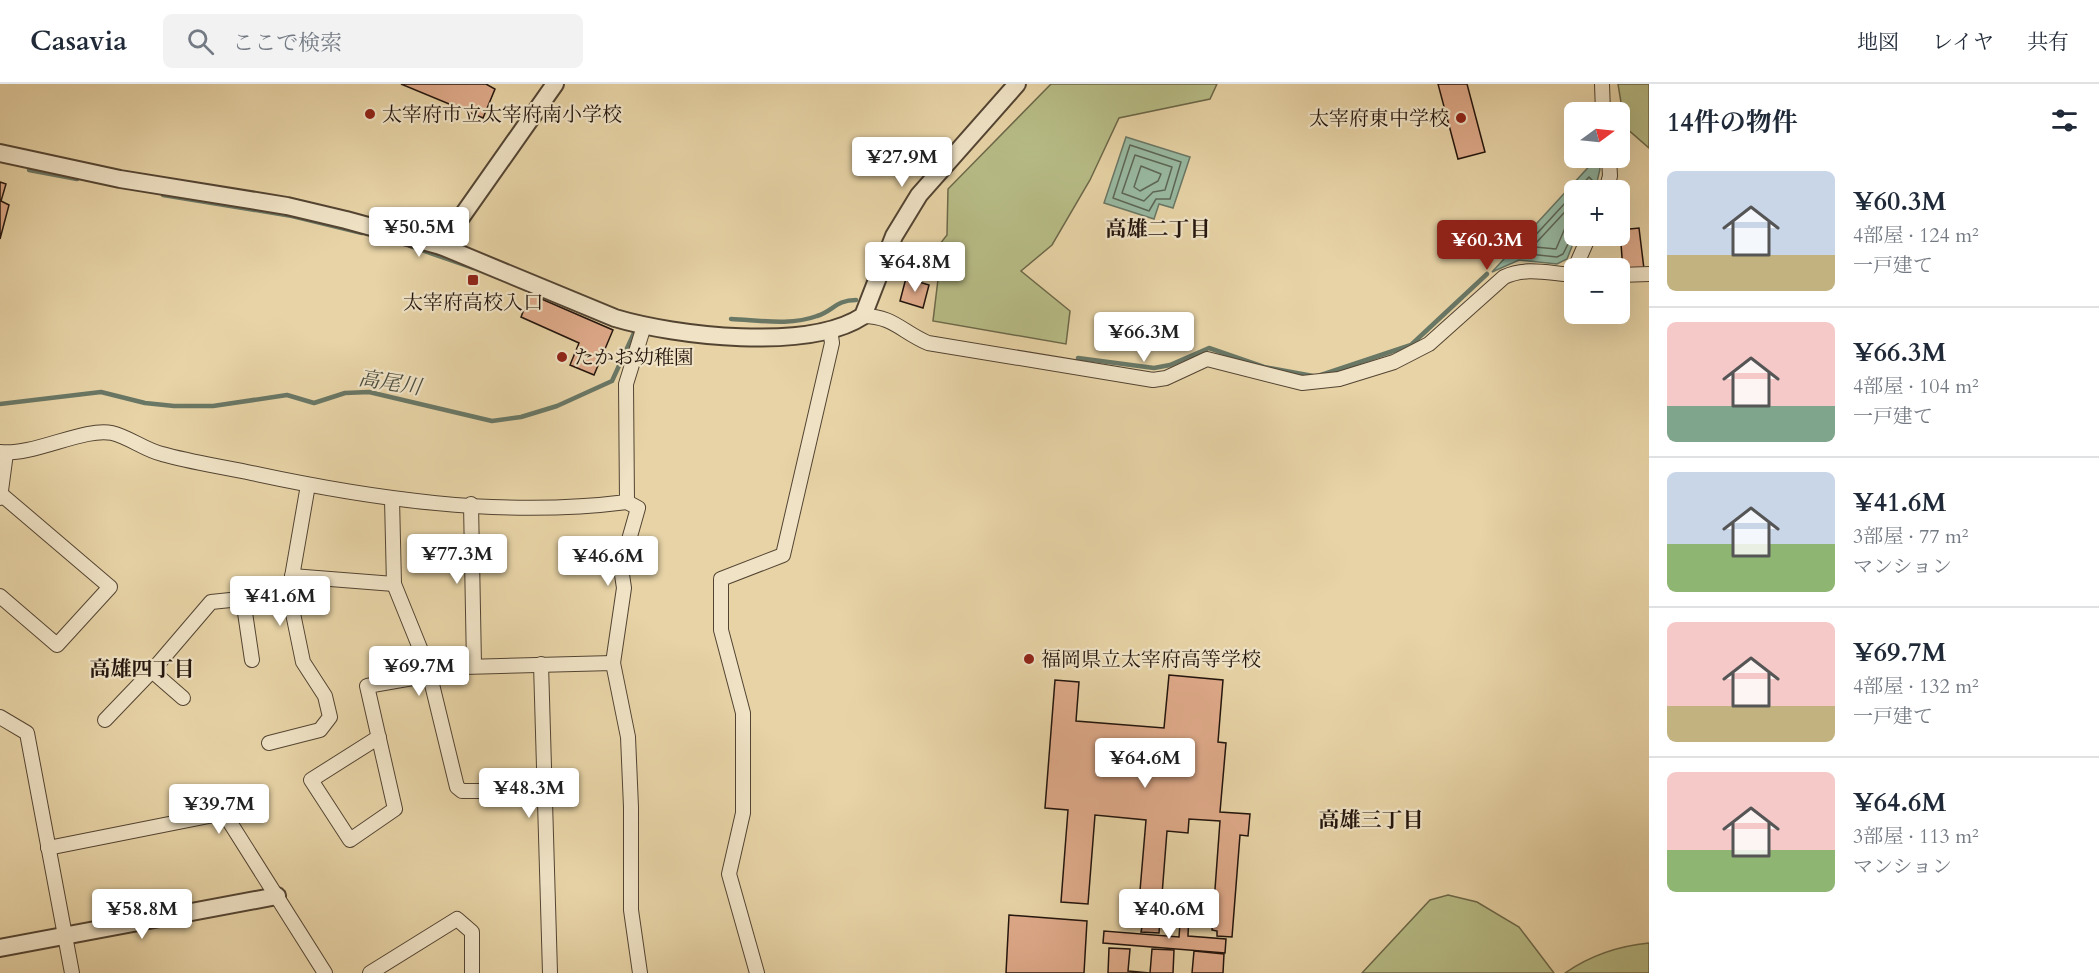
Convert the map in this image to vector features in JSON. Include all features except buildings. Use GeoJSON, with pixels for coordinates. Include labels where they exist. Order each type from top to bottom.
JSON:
{"type":"FeatureCollection","features":[{"type":"Feature","properties":{"kind":"street"},"geometry":{"type":"LineString","coordinates":[[441,246],[555,84]]}},
{"type":"Feature","properties":{"kind":"street"},"geometry":{"type":"LineString","coordinates":[[863,316],[894,236],[919,195],[1017,84]]}},
{"type":"Feature","properties":{"kind":"street"},"geometry":{"type":"LineString","coordinates":[[1602,84],[1603,102]]}},
{"type":"Feature","properties":{"kind":"street"},"geometry":{"type":"LineString","coordinates":[[0,153],[120,179],[287,206],[441,246],[615,318],[644,326],[724,337],[776,338],[830,329],[863,316],[888,319],[914,338],[928,344],[1153,380],[1166,378],[1207,359],[1302,383],[1339,379],[1394,362],[1429,344],[1504,277],[1514,272],[1525,270],[1564,272]]}},
{"type":"Feature","properties":{"kind":"street"},"geometry":{"type":"LineString","coordinates":[[1630,275],[1649,274]]}},
{"type":"Feature","properties":{"kind":"street"},"geometry":{"type":"LineString","coordinates":[[627,502],[626,384],[644,326]]}},
{"type":"Feature","properties":{"kind":"street"},"geometry":{"type":"LineString","coordinates":[[757,973],[729,874],[743,813],[742,713],[721,630],[721,579],[783,555],[832,343],[830,329]]}},
{"type":"Feature","properties":{"kind":"street"},"geometry":{"type":"LineString","coordinates":[[0,596],[57,645],[110,586],[1,496],[3,452],[111,433],[160,454],[308,485],[392,499],[581,508],[627,502],[638,508],[621,568],[624,588],[613,663],[627,737],[632,807],[631,910],[640,973]]}},
{"type":"Feature","properties":{"kind":"street"},"geometry":{"type":"LineString","coordinates":[[269,743],[320,730],[330,717],[325,696],[303,662],[289,594],[308,485]]}},
{"type":"Feature","properties":{"kind":"street"},"geometry":{"type":"LineString","coordinates":[[392,499],[394,584],[429,671],[457,787],[462,791],[544,791]]}},
{"type":"Feature","properties":{"kind":"street"},"geometry":{"type":"LineString","coordinates":[[471,504],[474,665]]}},
{"type":"Feature","properties":{"kind":"street"},"geometry":{"type":"LineString","coordinates":[[292,576],[394,584]]}},
{"type":"Feature","properties":{"kind":"street"},"geometry":{"type":"LineString","coordinates":[[105,720],[152,671],[212,602],[289,594]]}},
{"type":"Feature","properties":{"kind":"street"},"geometry":{"type":"LineString","coordinates":[[243,599],[252,660]]}},
{"type":"Feature","properties":{"kind":"street"},"geometry":{"type":"LineString","coordinates":[[379,737],[311,780],[350,840],[394,809],[379,737],[367,686],[429,671],[474,665],[613,663]]}},
{"type":"Feature","properties":{"kind":"street"},"geometry":{"type":"LineString","coordinates":[[541,664],[550,973]]}},
{"type":"Feature","properties":{"kind":"street"},"geometry":{"type":"LineString","coordinates":[[152,671],[183,698]]}},
{"type":"Feature","properties":{"kind":"street"},"geometry":{"type":"LineString","coordinates":[[0,717],[27,734],[72,973]]}},
{"type":"Feature","properties":{"kind":"street"},"geometry":{"type":"LineString","coordinates":[[48,848],[224,813],[325,973]]}},
{"type":"Feature","properties":{"kind":"street"},"geometry":{"type":"LineString","coordinates":[[0,948],[277,896]]}},
{"type":"Feature","properties":{"kind":"street"},"geometry":{"type":"LineString","coordinates":[[370,973],[457,919],[472,932],[472,973]]}},
{"type":"Feature","properties":{"kind":"shaded area"},"geometry":{"type":"Polygon","coordinates":[[[1051,84],[1217,84],[1210,99],[1119,118],[1090,180],[1052,245],[1021,271],[1070,311],[1066,344],[933,321],[939,271],[932,254],[947,235],[948,189],[1051,84]]]}},
{"type":"Feature","properties":{"kind":"shaded area"},"geometry":{"type":"Polygon","coordinates":[[[1618,84],[1649,84],[1649,148],[1630,131],[1630,102],[1621,102],[1618,84]]]}},
{"type":"Feature","properties":{"kind":"shaded area"},"geometry":{"type":"Polygon","coordinates":[[[1448,895],[1477,902],[1519,927],[1554,973],[1362,973],[1430,900],[1448,895]]]}},
{"type":"Feature","properties":{"kind":"shaded area"},"geometry":{"type":"Polygon","coordinates":[[[1649,943],[1649,973],[1565,973],[1605,952],[1649,943]]]}},
{"type":"Feature","properties":{"kind":"water"},"geometry":{"type":"Polygon","coordinates":[[[1126,137],[1190,157],[1173,208],[1159,204],[1154,219],[1104,203],[1126,137]]]}},
{"type":"Feature","properties":{"kind":"water"},"geometry":{"type":"Polygon","coordinates":[[[1588,168],[1600,168],[1597,180],[1577,180],[1588,168]]]}},
{"type":"Feature","properties":{"kind":"water"},"geometry":{"type":"Polygon","coordinates":[[[1564,194],[1564,246],[1572,246],[1567,258],[1557,264],[1519,260],[1492,272],[1564,194]]]}},
{"type":"Feature","properties":{"kind":"waterway"},"geometry":{"type":"LineString","coordinates":[[29,170],[77,179]]}},
{"type":"Feature","properties":{"kind":"waterway"},"geometry":{"type":"LineString","coordinates":[[163,195],[292,216],[362,233]]}},
{"type":"Feature","properties":{"kind":"waterway"},"geometry":{"type":"LineString","coordinates":[[410,246],[473,268]]}},
{"type":"Feature","properties":{"kind":"waterway"},"geometry":{"type":"LineString","coordinates":[[1321,375],[1411,345],[1487,274]]}},
{"type":"Feature","properties":{"kind":"waterway"},"geometry":{"type":"LineString","coordinates":[[731,319],[796,321],[817,316],[849,300],[856,300]]}},
{"type":"Feature","properties":{"kind":"waterway","name":"高尾川"},"geometry":{"type":"LineString","coordinates":[[0,404],[101,392],[145,403],[174,406],[213,406],[287,395],[314,403],[345,393],[369,392],[492,421],[521,417],[557,406],[612,381],[634,333]]}},
{"type":"Feature","properties":{"kind":"waterway"},"geometry":{"type":"LineString","coordinates":[[1078,358],[1154,368],[1170,365],[1209,348],[1264,367],[1313,376]]}},
{"type":"Feature","properties":{"kind":"place","name":"太宰府市立太宰府南小学校"},"geometry":{"type":"Point","coordinates":[370,114]}},
{"type":"Feature","properties":{"kind":"place","name":"太宰府東中学校"},"geometry":{"type":"Point","coordinates":[1461,118]}},
{"type":"Feature","properties":{"kind":"place","name":"太宰府高校入口"},"geometry":{"type":"Point","coordinates":[473,280]}},
{"type":"Feature","properties":{"kind":"place","name":"たかお幼稚園"},"geometry":{"type":"Point","coordinates":[562,357]}},
{"type":"Feature","properties":{"kind":"place","name":"福岡県立太宰府高等学校"},"geometry":{"type":"Point","coordinates":[1029,659]}},
{"type":"Feature","properties":{"kind":"district","name":"高雄二丁目"},"geometry":{"type":"Point","coordinates":[1158,229]}},
{"type":"Feature","properties":{"kind":"district","name":"高雄四丁目"},"geometry":{"type":"Point","coordinates":[142,669]}},
{"type":"Feature","properties":{"kind":"district","name":"高雄三丁目"},"geometry":{"type":"Point","coordinates":[1371,820]}}]}
